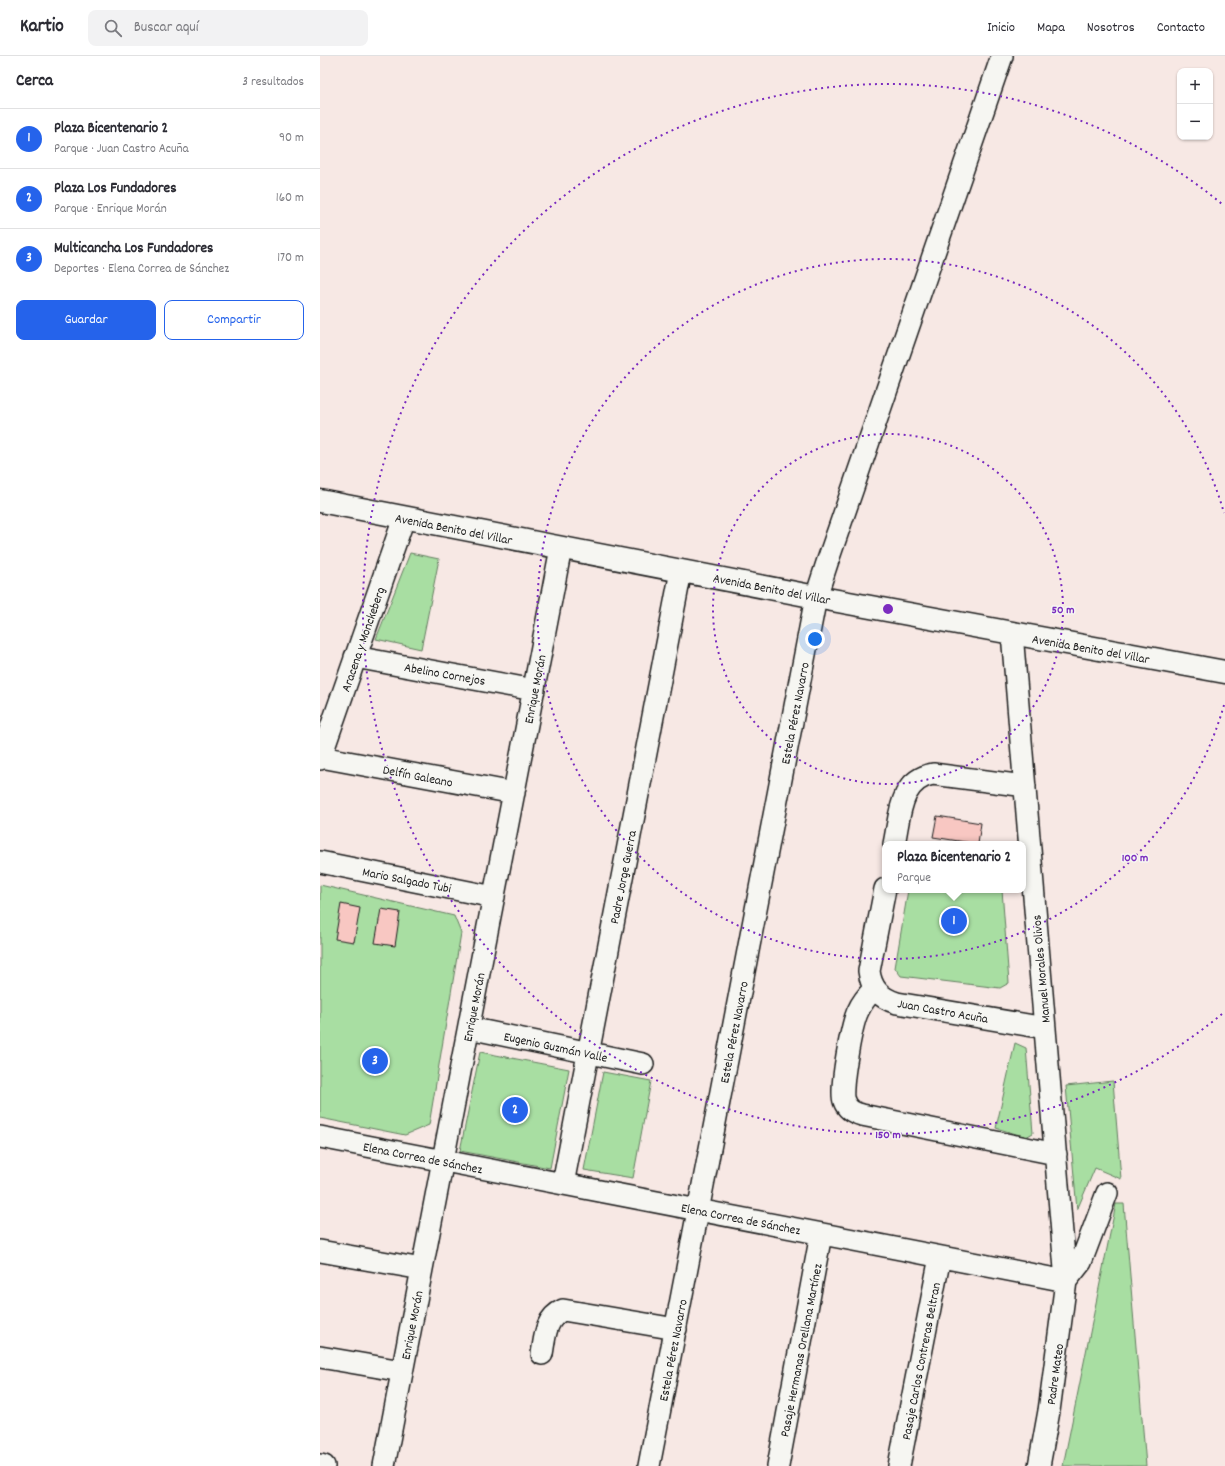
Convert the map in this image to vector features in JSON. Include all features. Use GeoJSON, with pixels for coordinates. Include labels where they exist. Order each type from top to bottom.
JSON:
{"type":"FeatureCollection","features":[{"type":"Feature","properties":{"kind":"street","name":"Estela Pérez Navarro"},"geometry":{"type":"LineString","coordinates":[[649,1466],[816,597],[829,555],[1002,56]]}},
{"type":"Feature","properties":{"kind":"street","name":"Avenida Benito del Villar"},"geometry":{"type":"LineString","coordinates":[[320,501],[816,597],[1225,672]]}},
{"type":"Feature","properties":{"kind":"street","name":"Aracena y Monckeberg"},"geometry":{"type":"LineString","coordinates":[[320,758],[404,518]]}},
{"type":"Feature","properties":{"kind":"street","name":"Enrique Morán"},"geometry":{"type":"LineString","coordinates":[[384,1466],[561,548]]}},
{"type":"Feature","properties":{"kind":"street","name":"Padre Jorge Guerra"},"geometry":{"type":"LineString","coordinates":[[563,1184],[681,571]]}},
{"type":"Feature","properties":{"kind":"street","name":"Manuel Morales Olivos"},"geometry":{"type":"LineString","coordinates":[[1012,633],[1066,1281]]}},
{"type":"Feature","properties":{"kind":"street","name":"Abelino Cornejos"},"geometry":{"type":"LineString","coordinates":[[355,657],[534,690]]}},
{"type":"Feature","properties":{"kind":"street","name":"Delfín Galeano"},"geometry":{"type":"LineString","coordinates":[[320,758],[514,793]]}},
{"type":"Feature","properties":{"kind":"street"},"geometry":{"type":"LineString","coordinates":[[895,841],[903,798],[907,790],[920,778],[933,774],[1025,786]]}},
{"type":"Feature","properties":{"kind":"street","name":"Mario Salgado Tubi"},"geometry":{"type":"LineString","coordinates":[[320,862],[494,897]]}},
{"type":"Feature","properties":{"kind":"street"},"geometry":{"type":"LineString","coordinates":[[884,893],[869,971],[870,980],[874,988],[862,1003],[854,1021],[843,1086],[843,1100],[850,1110],[862,1116],[1056,1154]]}},
{"type":"Feature","properties":{"kind":"street","name":"Juan Castro Acuña"},"geometry":{"type":"LineString","coordinates":[[874,988],[888,1001],[1045,1028]]}},
{"type":"Feature","properties":{"kind":"street","name":"Eugenio Guzmán Valle"},"geometry":{"type":"LineString","coordinates":[[469,1028],[643,1064]]}},
{"type":"Feature","properties":{"kind":"street","name":"Elena Correa de Sánchez"},"geometry":{"type":"LineString","coordinates":[[320,1137],[1066,1281]]}},
{"type":"Feature","properties":{"kind":"street"},"geometry":{"type":"LineString","coordinates":[[1066,1281],[1081,1262],[1107,1193]]}},
{"type":"Feature","properties":{"kind":"street","name":"Pasaje Hermanas Orellana Martínez"},"geometry":{"type":"LineString","coordinates":[[778,1466],[821,1234]]}},
{"type":"Feature","properties":{"kind":"street"},"geometry":{"type":"LineString","coordinates":[[320,1251],[422,1269]]}},
{"type":"Feature","properties":{"kind":"street","name":"Pasaje Carlos Contreras Beltran"},"geometry":{"type":"LineString","coordinates":[[899,1466],[940,1257]]}},
{"type":"Feature","properties":{"kind":"street","name":"Padre Mateo"},"geometry":{"type":"LineString","coordinates":[[1039,1466],[1049,1411],[1066,1281]]}},
{"type":"Feature","properties":{"kind":"street"},"geometry":{"type":"LineString","coordinates":[[542,1354],[550,1318],[555,1313],[563,1310],[676,1329]]}},
{"type":"Feature","properties":{"kind":"street"},"geometry":{"type":"LineString","coordinates":[[320,1357],[402,1371]]}},
{"type":"Feature","properties":{"kind":"street"},"geometry":{"type":"LineString","coordinates":[[320,1465],[324,1466]]}},
{"type":"Feature","properties":{"kind":"green space"},"geometry":{"type":"Polygon","coordinates":[[[410,553],[439,559],[421,649],[376,639],[410,553]]]}},
{"type":"Feature","properties":{"kind":"green space"},"geometry":{"type":"Polygon","coordinates":[[[320,885],[454,916],[461,933],[429,1125],[405,1135],[320,1118],[320,885]]]}},
{"type":"Feature","properties":{"kind":"green space"},"geometry":{"type":"Polygon","coordinates":[[[908,893],[1002,893],[1009,983],[1000,988],[901,976],[895,968],[908,893]]]}},
{"type":"Feature","properties":{"kind":"green space"},"geometry":{"type":"Polygon","coordinates":[[[1015,1043],[1026,1048],[1033,1133],[1026,1137],[996,1128],[1015,1043]]]}},
{"type":"Feature","properties":{"kind":"green space"},"geometry":{"type":"Polygon","coordinates":[[[480,1052],[569,1069],[550,1168],[460,1151],[480,1052]]]}},
{"type":"Feature","properties":{"kind":"green space"},"geometry":{"type":"Polygon","coordinates":[[[603,1072],[651,1081],[633,1178],[584,1170],[603,1072]]]}},
{"type":"Feature","properties":{"kind":"green space"},"geometry":{"type":"Polygon","coordinates":[[[1113,1081],[1121,1179],[1095,1168],[1077,1210],[1066,1086],[1113,1081]]]}},
{"type":"Feature","properties":{"kind":"green space"},"geometry":{"type":"Polygon","coordinates":[[[1116,1204],[1124,1204],[1146,1466],[1063,1466],[1116,1204]]]}},
{"type":"Feature","properties":{"kind":"building"},"geometry":{"type":"Polygon","coordinates":[[[937,816],[981,823],[978,841],[959,841],[933,837],[937,816]]]}},
{"type":"Feature","properties":{"kind":"building"},"geometry":{"type":"Polygon","coordinates":[[[341,904],[360,908],[354,942],[335,939],[341,904]]]}},
{"type":"Feature","properties":{"kind":"building"},"geometry":{"type":"Polygon","coordinates":[[[381,909],[400,912],[395,946],[375,943],[381,909]]]}},
{"type":"Feature","properties":{"kind":"place","name":"Plaza Bicentenario 2"},"geometry":{"type":"Point","coordinates":[954,921]}},
{"type":"Feature","properties":{"kind":"place","name":"Multicancha Los Fundadores"},"geometry":{"type":"Point","coordinates":[375,1061]}},
{"type":"Feature","properties":{"kind":"place","name":"Plaza Los Fundadores"},"geometry":{"type":"Point","coordinates":[515,1110]}}]}
